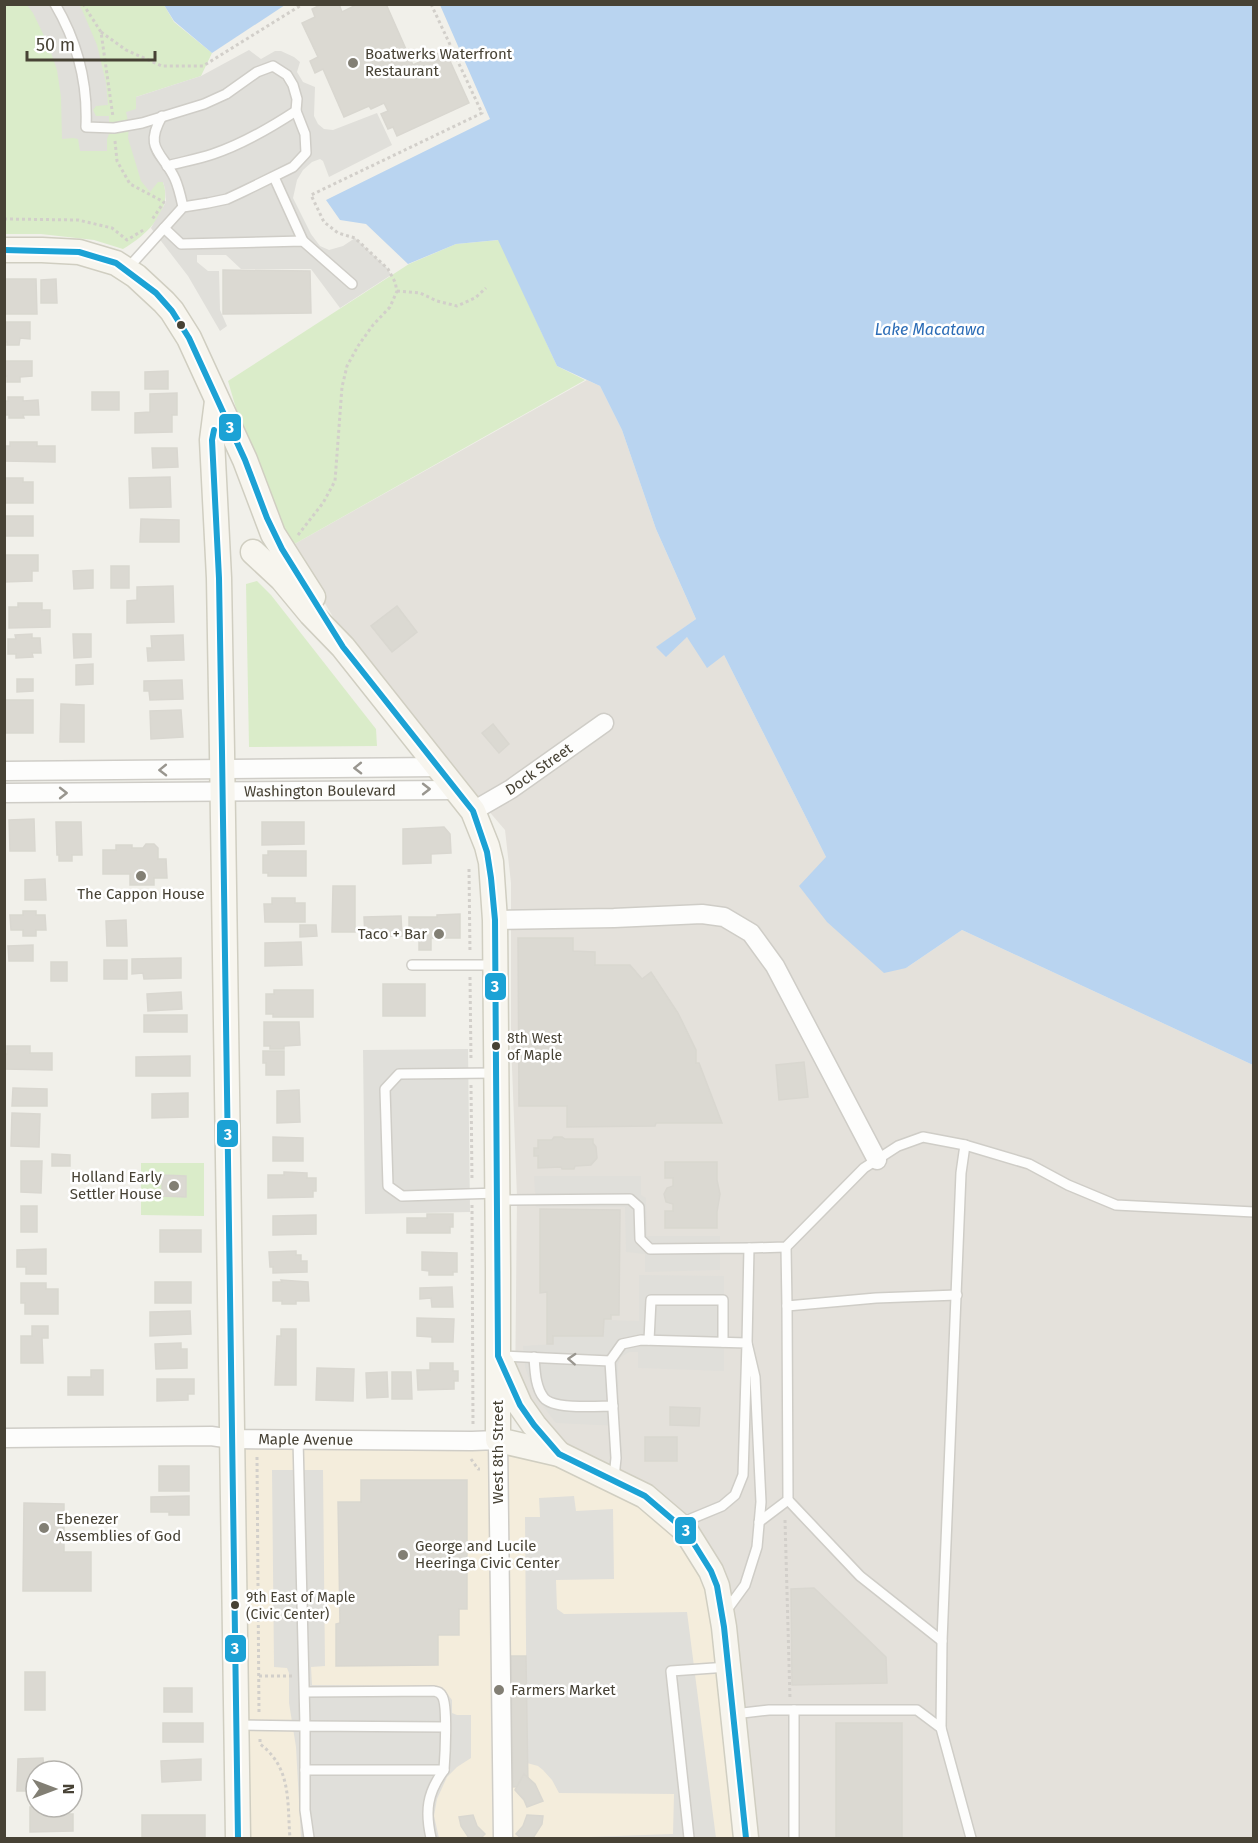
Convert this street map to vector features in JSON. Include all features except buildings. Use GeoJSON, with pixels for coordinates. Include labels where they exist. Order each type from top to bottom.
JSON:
{"type":"FeatureCollection","features":[{"type":"Feature","properties":{"kind":"street","name":"West 8th Street"},"geometry":{"type":"LineString","coordinates":[[4,250],[79,252],[116,263],[156,293],[172,311],[189,338],[245,460],[273,534],[343,647]]}},
{"type":"Feature","properties":{"kind":"street"},"geometry":{"type":"LineString","coordinates":[[217,400],[212,440],[219,578],[238,1839]]}},
{"type":"Feature","properties":{"kind":"street"},"geometry":{"type":"LineString","coordinates":[[219,578],[234,561],[253,552],[273,534]]}},
{"type":"Feature","properties":{"kind":"street","name":"West 8th Street"},"geometry":{"type":"LineString","coordinates":[[253,552],[282,579],[343,647],[473,811],[487,846],[495,920],[503,1839]]}},
{"type":"Feature","properties":{"kind":"street","name":"Dock Street"},"geometry":{"type":"LineString","coordinates":[[473,811],[511,789],[604,723]]}},
{"type":"Feature","properties":{"kind":"street","name":"Washington Boulevard"},"geometry":{"type":"LineString","coordinates":[[4,793],[438,767]]}},
{"type":"Feature","properties":{"kind":"street","name":"Washington Boulevard"},"geometry":{"type":"LineString","coordinates":[[4,771],[456,790]]}},
{"type":"Feature","properties":{"kind":"street"},"geometry":{"type":"LineString","coordinates":[[495,920],[702,914],[724,917],[751,933],[775,966],[877,1160]]}},
{"type":"Feature","properties":{"kind":"street"},"geometry":{"type":"LineString","coordinates":[[498,1356],[520,1405],[559,1454]]}},
{"type":"Feature","properties":{"kind":"street","name":"Maple Avenue"},"geometry":{"type":"LineString","coordinates":[[4,1438],[211,1436],[232,1439],[298,1439],[472,1450],[498,1440]]}},
{"type":"Feature","properties":{"kind":"street"},"geometry":{"type":"LineString","coordinates":[[498,1440],[559,1454],[645,1496],[686,1531],[711,1571],[717,1586],[722,1616],[746,1839]]}},
{"type":"Feature","properties":{"kind":"lane"},"geometry":{"type":"LineString","coordinates":[[55,4],[65,21],[79,57],[87,101],[86,127],[114,128],[142,123],[204,104],[226,94],[257,72],[273,66],[287,75],[297,99],[296,111],[305,134],[306,153],[293,167],[227,199],[183,207],[126,270]]}},
{"type":"Feature","properties":{"kind":"lane"},"geometry":{"type":"LineString","coordinates":[[167,166],[212,154],[242,142],[296,111]]}},
{"type":"Feature","properties":{"kind":"lane"},"geometry":{"type":"LineString","coordinates":[[162,116],[154,129],[154,147],[176,180],[183,207]]}},
{"type":"Feature","properties":{"kind":"lane"},"geometry":{"type":"LineString","coordinates":[[274,177],[303,241],[352,284]]}},
{"type":"Feature","properties":{"kind":"lane"},"geometry":{"type":"LineString","coordinates":[[164,228],[181,244],[303,241]]}},
{"type":"Feature","properties":{"kind":"lane"},"geometry":{"type":"LineString","coordinates":[[412,965],[495,965]]}},
{"type":"Feature","properties":{"kind":"lane"},"geometry":{"type":"LineString","coordinates":[[496,1072],[399,1074],[385,1089],[388,1186],[402,1196],[472,1194],[630,1199],[639,1207],[640,1239],[650,1249],[786,1247],[864,1168],[898,1146],[923,1137],[1029,1164],[1068,1185],[1116,1205],[1254,1212]]}},
{"type":"Feature","properties":{"kind":"lane"},"geometry":{"type":"LineString","coordinates":[[965,1146],[961,1173],[940,1728],[971,1839]]}},
{"type":"Feature","properties":{"kind":"lane"},"geometry":{"type":"LineString","coordinates":[[786,1247],[787,1501],[860,1576],[942,1641]]}},
{"type":"Feature","properties":{"kind":"lane"},"geometry":{"type":"LineString","coordinates":[[678,1524],[722,1506],[735,1495],[743,1475],[749,1248]]}},
{"type":"Feature","properties":{"kind":"lane"},"geometry":{"type":"LineString","coordinates":[[787,1306],[876,1298],[957,1295]]}},
{"type":"Feature","properties":{"kind":"lane"},"geometry":{"type":"LineString","coordinates":[[649,1340],[651,1300],[723,1300],[723,1342]]}},
{"type":"Feature","properties":{"kind":"lane"},"geometry":{"type":"LineString","coordinates":[[614,1479],[616,1458],[610,1361],[622,1344],[642,1340],[747,1343]]}},
{"type":"Feature","properties":{"kind":"lane"},"geometry":{"type":"LineString","coordinates":[[722,1616],[746,1585],[757,1547],[760,1502],[755,1377],[747,1343]]}},
{"type":"Feature","properties":{"kind":"lane"},"geometry":{"type":"LineString","coordinates":[[498,1356],[610,1361]]}},
{"type":"Feature","properties":{"kind":"lane"},"geometry":{"type":"LineString","coordinates":[[534,1356],[536,1379],[544,1398],[555,1405],[613,1406]]}},
{"type":"Feature","properties":{"kind":"lane"},"geometry":{"type":"LineString","coordinates":[[298,1439],[305,1810],[309,1839]]}},
{"type":"Feature","properties":{"kind":"lane"},"geometry":{"type":"LineString","coordinates":[[759,1522],[787,1501]]}},
{"type":"Feature","properties":{"kind":"lane"},"geometry":{"type":"LineString","coordinates":[[689,1839],[671,1671],[728,1666]]}},
{"type":"Feature","properties":{"kind":"lane"},"geometry":{"type":"LineString","coordinates":[[304,1692],[434,1691],[443,1696],[445,1702],[444,1770],[435,1782],[429,1801],[427,1814],[431,1839]]}},
{"type":"Feature","properties":{"kind":"lane"},"geometry":{"type":"LineString","coordinates":[[732,1714],[769,1710],[917,1710],[940,1728]]}},
{"type":"Feature","properties":{"kind":"lane"},"geometry":{"type":"LineString","coordinates":[[792,1710],[794,1839]]}},
{"type":"Feature","properties":{"kind":"lane"},"geometry":{"type":"LineString","coordinates":[[235,1725],[445,1726]]}},
{"type":"Feature","properties":{"kind":"lane"},"geometry":{"type":"LineString","coordinates":[[305,1770],[444,1770]]}},
{"type":"Feature","properties":{"kind":"path"},"geometry":{"type":"LineString","coordinates":[[83,4],[101,32],[126,50],[162,66],[203,66],[303,4]]}},
{"type":"Feature","properties":{"kind":"path"},"geometry":{"type":"LineString","coordinates":[[297,535],[323,503],[335,481],[342,387],[347,366],[358,346],[390,307],[397,291],[388,269],[355,238],[338,233],[324,222],[311,195],[482,113],[431,4]]}},
{"type":"Feature","properties":{"kind":"path"},"geometry":{"type":"LineString","coordinates":[[4,219],[78,220],[112,228],[127,240],[145,228],[164,202],[130,184],[117,161],[101,32]]}},
{"type":"Feature","properties":{"kind":"path"},"geometry":{"type":"LineString","coordinates":[[397,291],[420,293],[437,301],[457,306],[476,298],[486,288]]}},
{"type":"Feature","properties":{"kind":"path"},"geometry":{"type":"LineString","coordinates":[[469,869],[472,1450]]}},
{"type":"Feature","properties":{"kind":"path"},"geometry":{"type":"LineString","coordinates":[[257,1456],[260,1744],[270,1751],[283,1774],[287,1787],[291,1839]]}},
{"type":"Feature","properties":{"kind":"path"},"geometry":{"type":"LineString","coordinates":[[787,1501],[792,1710]]}},
{"type":"Feature","properties":{"kind":"path"},"geometry":{"type":"LineString","coordinates":[[259,1676],[304,1676]]}},
{"type":"Feature","properties":{"kind":"shaded area"},"geometry":{"type":"Polygon","coordinates":[[[27,5],[80,5],[97,45],[106,83],[108,105],[96,106],[93,110],[96,116],[109,116],[107,151],[80,151],[78,139],[62,139],[61,97],[57,70],[48,44],[27,5]]]}},
{"type":"Feature","properties":{"kind":"shaded area"},"geometry":{"type":"Polygon","coordinates":[[[249,50],[261,59],[275,51],[281,51],[300,62],[297,72],[303,82],[315,87],[314,116],[324,129],[333,130],[377,113],[392,145],[329,177],[323,161],[320,159],[312,162],[297,180],[293,198],[311,234],[320,246],[329,250],[343,246],[355,238],[388,269],[391,275],[340,308],[311,269],[241,269],[226,255],[197,255],[197,262],[208,271],[219,271],[220,310],[227,326],[220,331],[188,276],[151,228],[166,202],[165,189],[163,182],[158,182],[150,192],[141,181],[128,138],[129,126],[126,112],[136,109],[136,97],[201,76],[249,50]]]}},
{"type":"Feature","properties":{"kind":"shaded area"},"geometry":{"type":"Polygon","coordinates":[[[587,380],[600,386],[622,430],[656,529],[696,619],[657,647],[687,637],[724,655],[826,857],[906,968],[962,930],[1253,1065],[1253,1838],[745,1838],[735,1745],[698,1550],[591,1469],[515,1396],[517,1197],[511,1041],[511,883],[505,830],[453,772],[333,617],[291,546],[587,380]]]}},
{"type":"Feature","properties":{"kind":"shaded area"},"geometry":{"type":"Polygon","coordinates":[[[468,1049],[470,1212],[365,1214],[363,1050],[468,1049]]]}},
{"type":"Feature","properties":{"kind":"shaded area"},"geometry":{"type":"Polygon","coordinates":[[[534,1176],[641,1176],[641,1195],[646,1198],[647,1236],[720,1236],[720,1270],[645,1272],[645,1254],[626,1252],[625,1207],[536,1207],[534,1176]]]}},
{"type":"Feature","properties":{"kind":"shaded area"},"geometry":{"type":"Polygon","coordinates":[[[639,1275],[724,1276],[724,1371],[638,1368],[638,1352],[629,1352],[621,1357],[618,1364],[619,1426],[556,1423],[534,1394],[525,1367],[523,1346],[553,1344],[553,1336],[602,1336],[604,1320],[639,1321],[639,1275]]]}},
{"type":"Feature","properties":{"kind":"shaded area"},"geometry":{"type":"Polygon","coordinates":[[[232,1439],[472,1441],[623,1484],[711,1571],[746,1838],[237,1838],[232,1439]]]}},
{"type":"Feature","properties":{"kind":"shaded area"},"geometry":{"type":"Polygon","coordinates":[[[272,1470],[323,1470],[325,1666],[311,1667],[312,1685],[442,1687],[452,1700],[452,1713],[471,1715],[471,1758],[447,1777],[437,1799],[434,1816],[439,1838],[301,1838],[296,1747],[289,1703],[289,1673],[287,1668],[274,1667],[272,1470]]]}},
{"type":"Feature","properties":{"kind":"shaded area"},"geometry":{"type":"Polygon","coordinates":[[[574,1496],[576,1511],[613,1509],[614,1579],[556,1580],[557,1609],[564,1614],[687,1612],[716,1838],[560,1838],[673,1834],[674,1794],[559,1793],[543,1770],[527,1763],[525,1517],[540,1517],[539,1498],[574,1496]]]}},
{"type":"Feature","properties":{"kind":"green space"},"geometry":{"type":"Polygon","coordinates":[[[4,5],[164,5],[174,22],[212,53],[201,76],[136,97],[158,182],[163,182],[165,193],[161,213],[155,222],[123,249],[94,240],[41,234],[5,234],[4,5]]]}},
{"type":"Feature","properties":{"kind":"green space"},"geometry":{"type":"Polygon","coordinates":[[[499,240],[557,366],[585,380],[291,546],[247,446],[228,381],[409,264],[456,244],[499,240]]]}},
{"type":"Feature","properties":{"kind":"green space"},"geometry":{"type":"Polygon","coordinates":[[[257,581],[271,595],[376,729],[377,746],[249,747],[246,584],[257,581]]]}},
{"type":"Feature","properties":{"kind":"green space"},"geometry":{"type":"Polygon","coordinates":[[[141,1163],[204,1163],[204,1216],[141,1215],[141,1163]]]}},
{"type":"Feature","properties":{"kind":"water"},"geometry":{"type":"Polygon","coordinates":[[[164,5],[285,5],[212,53],[174,21],[164,5]]]}},
{"type":"Feature","properties":{"kind":"water","name":"Lake Macatawa"},"geometry":{"type":"Polygon","coordinates":[[[440,5],[1253,5],[1253,1065],[962,930],[906,968],[884,973],[827,922],[799,886],[826,857],[724,655],[707,668],[687,637],[666,657],[656,647],[696,619],[656,529],[622,430],[600,386],[557,366],[498,240],[456,244],[408,264],[366,224],[340,220],[326,200],[490,119],[440,5]]]}},
{"type":"Feature","properties":{"kind":"transit line","name":"3"},"geometry":{"type":"LineString","coordinates":[[4,250],[79,252],[116,263],[156,293],[172,311],[189,338],[245,460],[267,518],[282,549],[343,647],[473,811],[487,852],[495,920],[498,1356],[520,1405],[559,1454],[645,1496],[686,1531],[711,1571],[717,1586],[724,1627],[746,1838]]}},
{"type":"Feature","properties":{"kind":"transit line","name":"3"},"geometry":{"type":"LineString","coordinates":[[214,430],[212,440],[219,578],[222,752],[238,1838]]}},
{"type":"Feature","properties":{"kind":"place","name":"Boatwerks Waterfront Restaurant"},"geometry":{"type":"Point","coordinates":[353,63]}},
{"type":"Feature","properties":{"kind":"place","name":"The Cappon House"},"geometry":{"type":"Point","coordinates":[141,876]}},
{"type":"Feature","properties":{"kind":"place","name":"Taco + Bar"},"geometry":{"type":"Point","coordinates":[439,934]}},
{"type":"Feature","properties":{"kind":"place","name":"8th West of Maple"},"geometry":{"type":"Point","coordinates":[496,1046]}},
{"type":"Feature","properties":{"kind":"place","name":"Holland Early Settler House"},"geometry":{"type":"Point","coordinates":[174,1186]}},
{"type":"Feature","properties":{"kind":"place","name":"Ebenezer Assemblies of God"},"geometry":{"type":"Point","coordinates":[44,1528]}},
{"type":"Feature","properties":{"kind":"place","name":"George and Lucile Heeringa Civic Center"},"geometry":{"type":"Point","coordinates":[403,1555]}},
{"type":"Feature","properties":{"kind":"place","name":"9th East of Maple (Civic Center)"},"geometry":{"type":"Point","coordinates":[235,1605]}},
{"type":"Feature","properties":{"kind":"place","name":"Farmers Market"},"geometry":{"type":"Point","coordinates":[499,1690]}}]}
